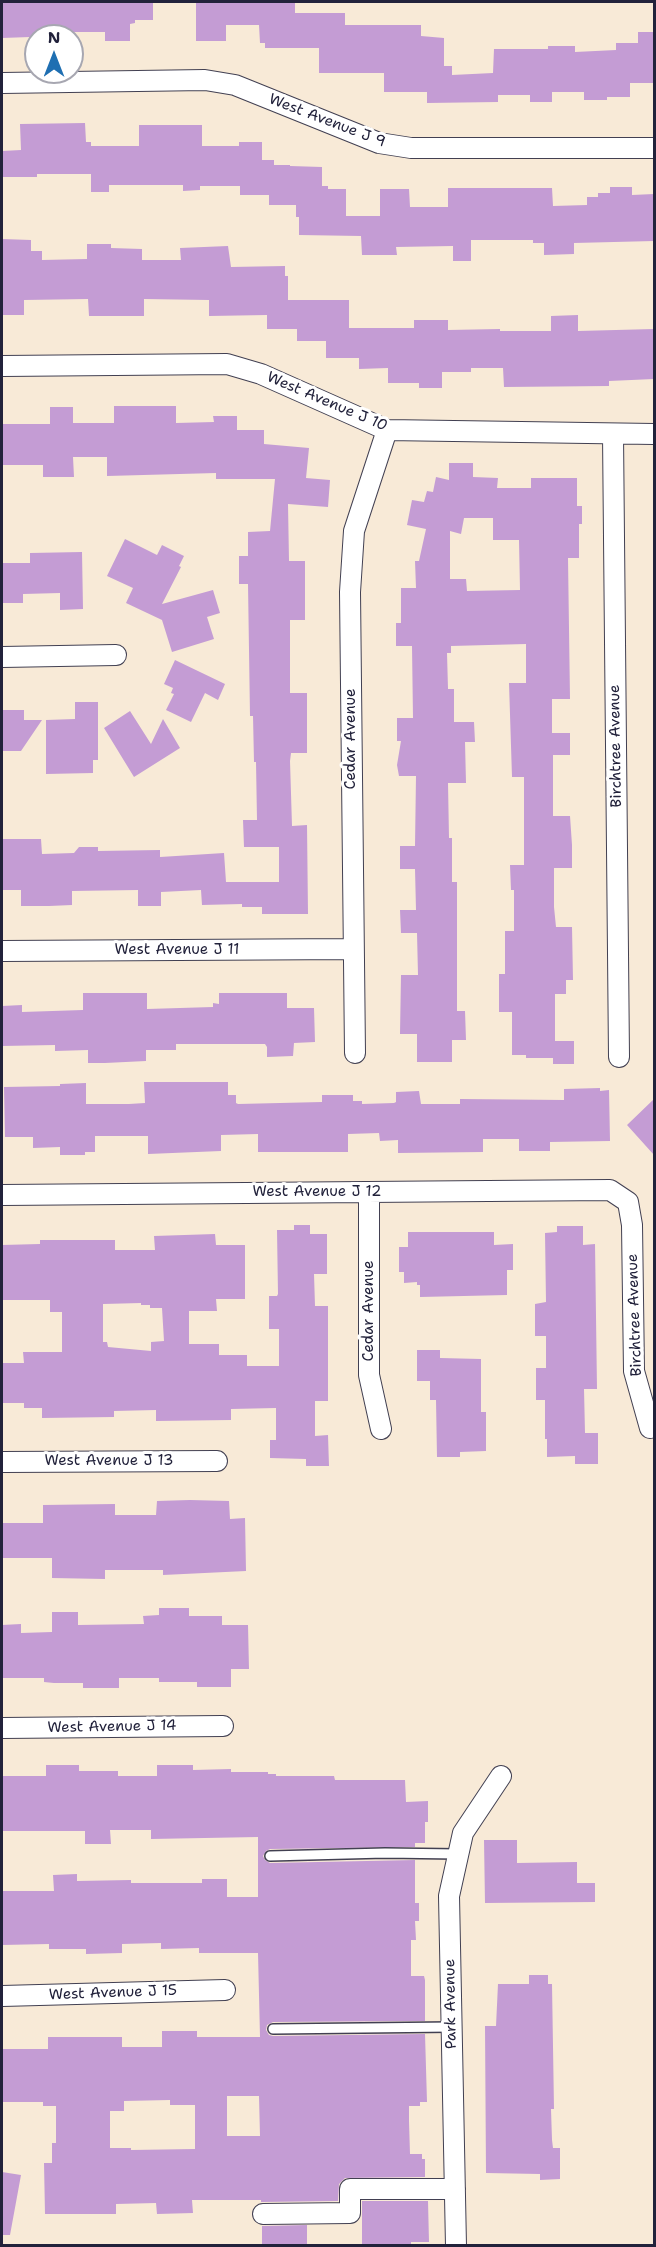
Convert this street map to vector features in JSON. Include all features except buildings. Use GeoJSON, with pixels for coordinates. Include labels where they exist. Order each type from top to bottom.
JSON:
{"type":"FeatureCollection","features":[{"type":"Feature","properties":{"kind":"street","name":"West Avenue J 9"},"geometry":{"type":"LineString","coordinates":[[2,83],[205,80],[235,84],[379,144],[411,148],[654,148]]}},
{"type":"Feature","properties":{"kind":"street","name":"West Avenue J 10"},"geometry":{"type":"LineString","coordinates":[[2,366],[227,364],[261,375],[387,430],[654,434]]}},
{"type":"Feature","properties":{"kind":"street","name":"Cedar Avenue"},"geometry":{"type":"LineString","coordinates":[[355,1053],[350,592],[354,531],[387,430]]}},
{"type":"Feature","properties":{"kind":"street","name":"Birchtree Avenue"},"geometry":{"type":"LineString","coordinates":[[613,435],[619,1057]]}},
{"type":"Feature","properties":{"kind":"street"},"geometry":{"type":"LineString","coordinates":[[2,657],[116,655]]}},
{"type":"Feature","properties":{"kind":"street","name":"West Avenue J 11"},"geometry":{"type":"LineString","coordinates":[[2,951],[353,949]]}},
{"type":"Feature","properties":{"kind":"street","name":"West Avenue J 12"},"geometry":{"type":"LineString","coordinates":[[2,1195],[610,1190],[628,1202]]}},
{"type":"Feature","properties":{"kind":"street","name":"Cedar Avenue"},"geometry":{"type":"LineString","coordinates":[[369,1192],[369,1375],[381,1429]]}},
{"type":"Feature","properties":{"kind":"street","name":"Birchtree Avenue"},"geometry":{"type":"LineString","coordinates":[[628,1202],[632,1226],[634,1371],[650,1428]]}},
{"type":"Feature","properties":{"kind":"street","name":"West Avenue J 13"},"geometry":{"type":"LineString","coordinates":[[2,1462],[217,1461]]}},
{"type":"Feature","properties":{"kind":"street","name":"West Avenue J 14"},"geometry":{"type":"LineString","coordinates":[[2,1728],[223,1726]]}},
{"type":"Feature","properties":{"kind":"street","name":"Park Avenue"},"geometry":{"type":"LineString","coordinates":[[456,2246],[449,1896],[463,1833],[501,1776]]}},
{"type":"Feature","properties":{"kind":"street","name":"West Avenue J 15"},"geometry":{"type":"LineString","coordinates":[[2,1996],[225,1990]]}},
{"type":"Feature","properties":{"kind":"street"},"geometry":{"type":"LineString","coordinates":[[263,2214],[350,2213],[350,2189],[455,2189]]}},
{"type":"Feature","properties":{"kind":"lane"},"geometry":{"type":"LineString","coordinates":[[270,1856],[458,1854]]}},
{"type":"Feature","properties":{"kind":"lane"},"geometry":{"type":"LineString","coordinates":[[273,2029],[452,2027]]}}]}
